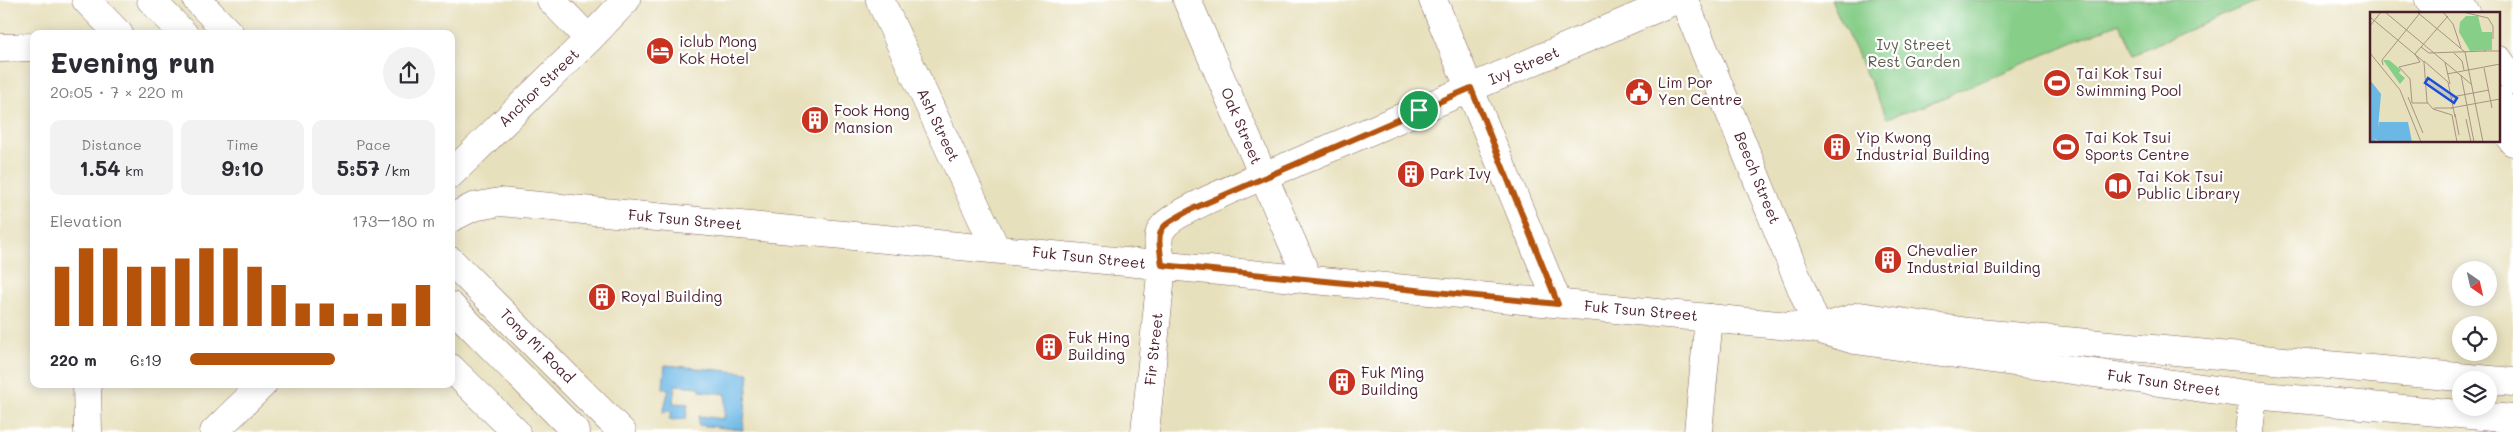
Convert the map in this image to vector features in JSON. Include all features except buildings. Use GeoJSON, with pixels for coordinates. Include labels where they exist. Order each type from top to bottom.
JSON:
{"type":"FeatureCollection","features":[{"type":"Feature","properties":{"kind":"main road"},"geometry":{"type":"LineString","coordinates":[[86,0],[115,30]]}},
{"type":"Feature","properties":{"kind":"main road"},"geometry":{"type":"LineString","coordinates":[[151,0],[180,30]]}},
{"type":"Feature","properties":{"kind":"main road"},"geometry":{"type":"LineString","coordinates":[[197,0],[226,30]]}},
{"type":"Feature","properties":{"kind":"main road"},"geometry":{"type":"LineString","coordinates":[[551,0],[590,40]]}},
{"type":"Feature","properties":{"kind":"main road","name":"Anchor Street"},"geometry":{"type":"LineString","coordinates":[[455,170],[590,40],[626,0]]}},
{"type":"Feature","properties":{"kind":"main road","name":"Ash Street"},"geometry":{"type":"LineString","coordinates":[[880,0],[996,249]]}},
{"type":"Feature","properties":{"kind":"main road","name":"Oak Street"},"geometry":{"type":"LineString","coordinates":[[1187,0],[1262,177],[1308,279]]}},
{"type":"Feature","properties":{"kind":"main road"},"geometry":{"type":"LineString","coordinates":[[1433,0],[1471,88],[1558,304]]}},
{"type":"Feature","properties":{"kind":"main road","name":"Ivy Street"},"geometry":{"type":"LineString","coordinates":[[1162,265],[1158,241],[1160,232],[1165,224],[1190,210],[1262,177],[1676,0]]}},
{"type":"Feature","properties":{"kind":"main road","name":"Beech Street"},"geometry":{"type":"LineString","coordinates":[[1684,0],[1818,328]]}},
{"type":"Feature","properties":{"kind":"main road"},"geometry":{"type":"LineString","coordinates":[[2414,0],[2423,12]]}},
{"type":"Feature","properties":{"kind":"main road"},"geometry":{"type":"LineString","coordinates":[[2429,0],[2437,12]]}},
{"type":"Feature","properties":{"kind":"main road"},"geometry":{"type":"LineString","coordinates":[[2457,0],[2466,12]]}},
{"type":"Feature","properties":{"kind":"main road"},"geometry":{"type":"LineString","coordinates":[[0,48],[30,47]]}},
{"type":"Feature","properties":{"kind":"main road"},"geometry":{"type":"LineString","coordinates":[[2500,61],[2513,80]]}},
{"type":"Feature","properties":{"kind":"main road"},"geometry":{"type":"LineString","coordinates":[[2500,102],[2513,120]]}},
{"type":"Feature","properties":{"kind":"main road"},"geometry":{"type":"LineString","coordinates":[[2500,123],[2513,142]]}},
{"type":"Feature","properties":{"kind":"main road","name":"Fuk Tsun Street"},"geometry":{"type":"LineString","coordinates":[[455,216],[473,208],[500,202],[1818,328],[1855,340],[2253,395],[2513,419]]}},
{"type":"Feature","properties":{"kind":"main road","name":"Tong Mi Road"},"geometry":{"type":"LineString","coordinates":[[455,265],[622,432]]}},
{"type":"Feature","properties":{"kind":"main road","name":"Fir Street"},"geometry":{"type":"LineString","coordinates":[[1145,432],[1162,265]]}},
{"type":"Feature","properties":{"kind":"main road"},"geometry":{"type":"LineString","coordinates":[[455,310],[576,432]]}},
{"type":"Feature","properties":{"kind":"main road","name":"Fuk Tsun Street"},"geometry":{"type":"LineString","coordinates":[[1818,328],[1860,316],[1968,332],[2513,382]]}},
{"type":"Feature","properties":{"kind":"main road"},"geometry":{"type":"LineString","coordinates":[[1698,432],[1709,318]]}},
{"type":"Feature","properties":{"kind":"main road"},"geometry":{"type":"LineString","coordinates":[[455,372],[516,432]]}},
{"type":"Feature","properties":{"kind":"main road"},"geometry":{"type":"LineString","coordinates":[[87,388],[88,432]]}},
{"type":"Feature","properties":{"kind":"main road"},"geometry":{"type":"LineString","coordinates":[[214,432],[258,388]]}},
{"type":"Feature","properties":{"kind":"main road"},"geometry":{"type":"LineString","coordinates":[[2249,432],[2253,395]]}},
{"type":"Feature","properties":{"kind":"green space","name":"Ivy Street Rest Garden"},"geometry":{"type":"Polygon","coordinates":[[[1831,0],[2259,0],[2133,54],[2119,23],[1924,106],[1887,118],[1831,0]]]}},
{"type":"Feature","properties":{"kind":"water"},"geometry":{"type":"Polygon","coordinates":[[[665,365],[749,373],[743,430],[698,425],[699,416],[724,419],[726,394],[700,391],[700,387],[675,385],[673,403],[688,404],[686,419],[669,420],[672,410],[663,413],[669,389],[663,388],[665,365]]]}},
{"type":"Feature","properties":{"kind":"place","name":"iclub Mong Kok Hotel"},"geometry":{"type":"Point","coordinates":[660,51]}},
{"type":"Feature","properties":{"kind":"place","name":"Tai Kok Tsui Swimming Pool"},"geometry":{"type":"Point","coordinates":[2057,83]}},
{"type":"Feature","properties":{"kind":"place","name":"Lim Por Yen Centre"},"geometry":{"type":"Point","coordinates":[1639,92]}},
{"type":"Feature","properties":{"kind":"place","name":"Fook Hong Mansion"},"geometry":{"type":"Point","coordinates":[815,120]}},
{"type":"Feature","properties":{"kind":"place","name":"Yip Kwong Industrial Building"},"geometry":{"type":"Point","coordinates":[1837,147]}},
{"type":"Feature","properties":{"kind":"place","name":"Tai Kok Tsui Sports Centre"},"geometry":{"type":"Point","coordinates":[2066,147]}},
{"type":"Feature","properties":{"kind":"place","name":"Park Ivy"},"geometry":{"type":"Point","coordinates":[1411,174]}},
{"type":"Feature","properties":{"kind":"place","name":"Tai Kok Tsui Public Library"},"geometry":{"type":"Point","coordinates":[2118,186]}},
{"type":"Feature","properties":{"kind":"place","name":"Chevalier Industrial Building"},"geometry":{"type":"Point","coordinates":[1888,260]}},
{"type":"Feature","properties":{"kind":"place","name":"Royal Building"},"geometry":{"type":"Point","coordinates":[602,297]}},
{"type":"Feature","properties":{"kind":"place","name":"Fuk Hing Building"},"geometry":{"type":"Point","coordinates":[1049,347]}},
{"type":"Feature","properties":{"kind":"place","name":"Fuk Ming Building"},"geometry":{"type":"Point","coordinates":[1342,382]}},
{"type":"Feature","properties":{"kind":"route"},"geometry":{"type":"LineString","coordinates":[[1471,88],[1558,304],[1162,265],[1158,241],[1160,232],[1165,224],[1190,210],[1262,177],[1419,110],[1471,88]]}}]}
